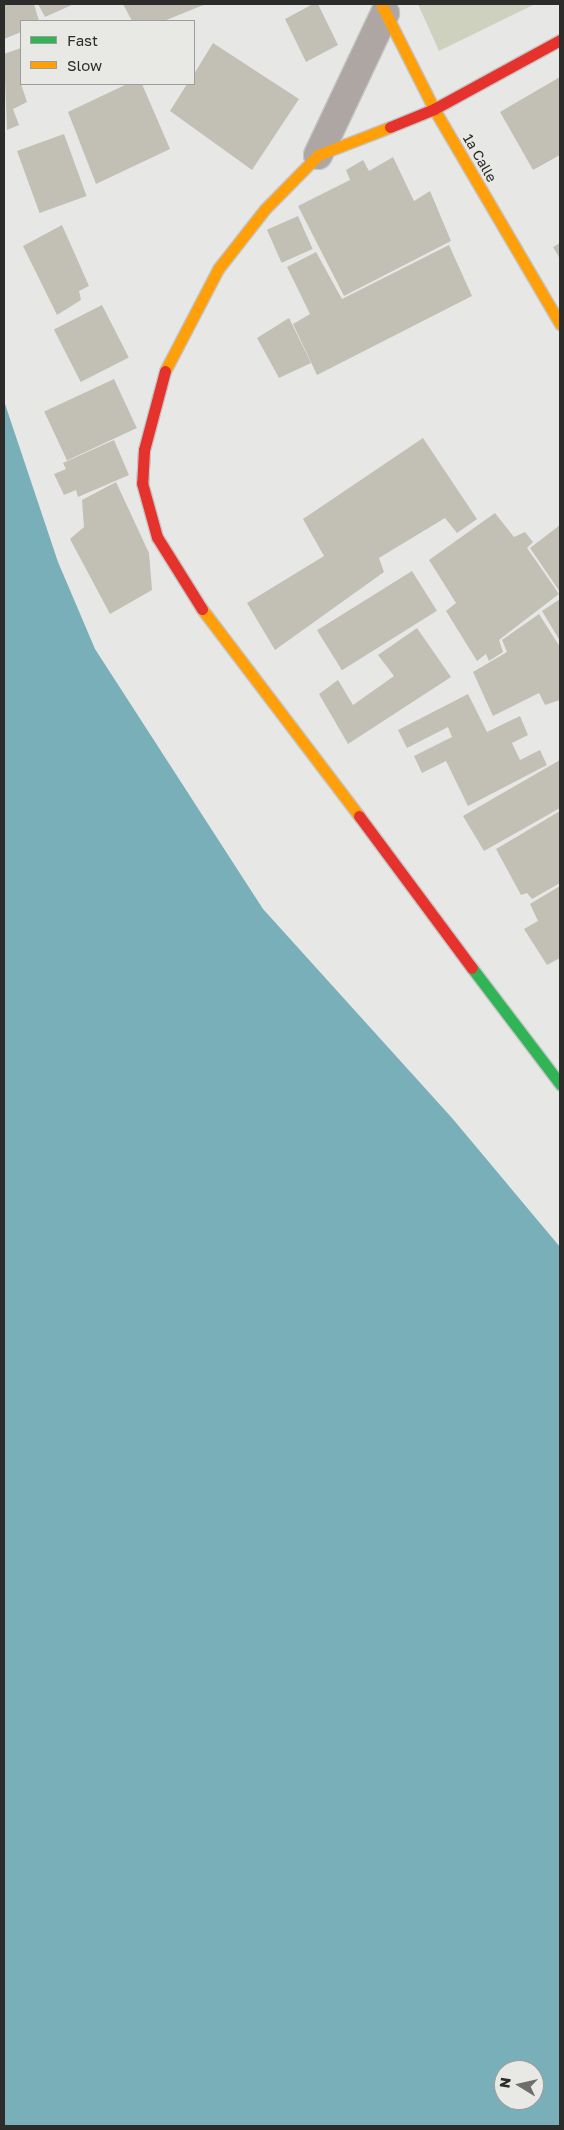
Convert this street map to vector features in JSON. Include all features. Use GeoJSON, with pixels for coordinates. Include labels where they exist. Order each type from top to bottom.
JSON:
{"type":"FeatureCollection","features":[{"type":"Feature","properties":{"kind":"street","name":"1a Calle"},"geometry":{"type":"LineString","coordinates":[[383,8],[434,109],[560,324]]}},
{"type":"Feature","properties":{"kind":"street"},"geometry":{"type":"LineString","coordinates":[[383,8],[318,155],[265,209],[218,269],[162,379],[144,450],[142,483],[157,536],[177,575],[560,1084]]}},
{"type":"Feature","properties":{"kind":"street"},"geometry":{"type":"LineString","coordinates":[[318,155],[434,109],[560,40]]}},
{"type":"Feature","properties":{"kind":"green space"},"geometry":{"type":"Polygon","coordinates":[[[418,4],[535,4],[439,51],[418,4]]]}},
{"type":"Feature","properties":{"kind":"water"},"geometry":{"type":"Polygon","coordinates":[[[4,401],[58,562],[95,649],[263,909],[452,1118],[560,1247],[560,2126],[4,2126],[4,401]]]}},
{"type":"Feature","properties":{"kind":"building"},"geometry":{"type":"Polygon","coordinates":[[[4,4],[34,4],[39,20],[20,20],[20,32],[4,39],[4,4]]]}},
{"type":"Feature","properties":{"kind":"building"},"geometry":{"type":"Polygon","coordinates":[[[38,4],[74,4],[45,17],[38,4]]]}},
{"type":"Feature","properties":{"kind":"building"},"geometry":{"type":"Polygon","coordinates":[[[123,4],[206,4],[166,20],[131,20],[123,4]]]}},
{"type":"Feature","properties":{"kind":"building"},"geometry":{"type":"Polygon","coordinates":[[[313,4],[318,4],[338,45],[306,62],[285,19],[313,4]]]}},
{"type":"Feature","properties":{"kind":"building"},"geometry":{"type":"Polygon","coordinates":[[[213,43],[299,99],[252,170],[170,111],[186,85],[195,85],[195,72],[213,43]]]}},
{"type":"Feature","properties":{"kind":"building"},"geometry":{"type":"Polygon","coordinates":[[[20,48],[20,85],[27,102],[13,109],[19,125],[7,130],[4,54],[20,48]]]}},
{"type":"Feature","properties":{"kind":"building"},"geometry":{"type":"Polygon","coordinates":[[[560,77],[560,155],[533,170],[500,112],[560,77]]]}},
{"type":"Feature","properties":{"kind":"building"},"geometry":{"type":"Polygon","coordinates":[[[125,85],[142,85],[170,149],[96,184],[68,112],[125,85]]]}},
{"type":"Feature","properties":{"kind":"building"},"geometry":{"type":"Polygon","coordinates":[[[64,134],[87,196],[40,213],[17,151],[64,134]]]}},
{"type":"Feature","properties":{"kind":"building"},"geometry":{"type":"Polygon","coordinates":[[[393,157],[414,201],[430,191],[451,241],[344,296],[298,206],[350,180],[346,170],[363,160],[369,171],[393,157]]]}},
{"type":"Feature","properties":{"kind":"building"},"geometry":{"type":"Polygon","coordinates":[[[298,216],[313,249],[282,263],[267,230],[298,216]]]}},
{"type":"Feature","properties":{"kind":"building"},"geometry":{"type":"Polygon","coordinates":[[[62,225],[89,286],[79,291],[81,300],[57,315],[23,246],[62,225]]]}},
{"type":"Feature","properties":{"kind":"building"},"geometry":{"type":"Polygon","coordinates":[[[560,243],[560,259],[553,247],[560,243]]]}},
{"type":"Feature","properties":{"kind":"building"},"geometry":{"type":"Polygon","coordinates":[[[449,245],[472,296],[317,375],[293,324],[310,314],[287,267],[316,252],[342,299],[449,245]]]}},
{"type":"Feature","properties":{"kind":"building"},"geometry":{"type":"Polygon","coordinates":[[[102,305],[129,358],[81,382],[54,330],[102,305]]]}},
{"type":"Feature","properties":{"kind":"building"},"geometry":{"type":"Polygon","coordinates":[[[289,318],[311,363],[279,378],[257,338],[289,318]]]}},
{"type":"Feature","properties":{"kind":"building"},"geometry":{"type":"Polygon","coordinates":[[[114,379],[137,428],[67,460],[44,412],[114,379]]]}},
{"type":"Feature","properties":{"kind":"building"},"geometry":{"type":"Polygon","coordinates":[[[423,438],[477,519],[457,533],[445,518],[379,558],[384,572],[275,650],[247,603],[324,556],[303,519],[423,438]]]}},
{"type":"Feature","properties":{"kind":"building"},"geometry":{"type":"Polygon","coordinates":[[[114,440],[129,475],[78,497],[76,490],[64,495],[54,474],[66,469],[63,463],[114,440]]]}},
{"type":"Feature","properties":{"kind":"building"},"geometry":{"type":"Polygon","coordinates":[[[116,482],[149,553],[152,590],[110,614],[70,539],[84,527],[82,500],[116,482]]]}},
{"type":"Feature","properties":{"kind":"building"},"geometry":{"type":"Polygon","coordinates":[[[495,513],[514,537],[525,532],[533,542],[527,548],[559,594],[499,640],[503,652],[489,661],[486,654],[477,661],[446,611],[456,603],[429,560],[495,513]]]}},
{"type":"Feature","properties":{"kind":"building"},"geometry":{"type":"Polygon","coordinates":[[[560,525],[560,592],[530,548],[560,525]]]}},
{"type":"Feature","properties":{"kind":"building"},"geometry":{"type":"Polygon","coordinates":[[[412,571],[437,611],[342,670],[317,630],[412,571]]]}},
{"type":"Feature","properties":{"kind":"building"},"geometry":{"type":"Polygon","coordinates":[[[560,599],[560,641],[542,611],[560,599]]]}},
{"type":"Feature","properties":{"kind":"building"},"geometry":{"type":"Polygon","coordinates":[[[539,614],[560,647],[560,700],[545,705],[539,693],[493,716],[473,672],[507,652],[502,640],[539,614]]]}},
{"type":"Feature","properties":{"kind":"building"},"geometry":{"type":"Polygon","coordinates":[[[417,628],[451,677],[348,744],[319,694],[338,680],[353,705],[394,676],[378,655],[417,628]]]}},
{"type":"Feature","properties":{"kind":"building"},"geometry":{"type":"Polygon","coordinates":[[[468,694],[487,732],[520,716],[528,735],[512,743],[520,760],[540,750],[547,765],[468,806],[446,761],[422,773],[414,756],[452,737],[448,727],[407,748],[398,730],[468,694]]]}},
{"type":"Feature","properties":{"kind":"building"},"geometry":{"type":"Polygon","coordinates":[[[560,760],[560,808],[484,851],[463,816],[560,760]]]}},
{"type":"Feature","properties":{"kind":"building"},"geometry":{"type":"Polygon","coordinates":[[[560,811],[560,883],[532,899],[527,893],[521,895],[496,849],[560,811]]]}},
{"type":"Feature","properties":{"kind":"building"},"geometry":{"type":"Polygon","coordinates":[[[560,886],[560,958],[547,965],[524,929],[538,921],[530,904],[560,886]]]}},
{"type":"Feature","properties":{"kind":"traffic: fast"},"geometry":{"type":"LineString","coordinates":[[472,968],[560,1084]]}},
{"type":"Feature","properties":{"kind":"traffic: slow"},"geometry":{"type":"LineString","coordinates":[[381,4],[434,109],[560,324]]}},
{"type":"Feature","properties":{"kind":"traffic: slow"},"geometry":{"type":"LineString","coordinates":[[165,371],[218,269],[265,209],[318,155],[390,127]]}},
{"type":"Feature","properties":{"kind":"traffic: slow"},"geometry":{"type":"LineString","coordinates":[[202,609],[359,816]]}},
{"type":"Feature","properties":{"kind":"traffic: jam"},"geometry":{"type":"LineString","coordinates":[[390,127],[434,109],[560,40]]}},
{"type":"Feature","properties":{"kind":"traffic: jam"},"geometry":{"type":"LineString","coordinates":[[165,371],[144,450],[142,483],[157,537],[202,609]]}},
{"type":"Feature","properties":{"kind":"traffic: jam"},"geometry":{"type":"LineString","coordinates":[[359,816],[472,968]]}}]}
